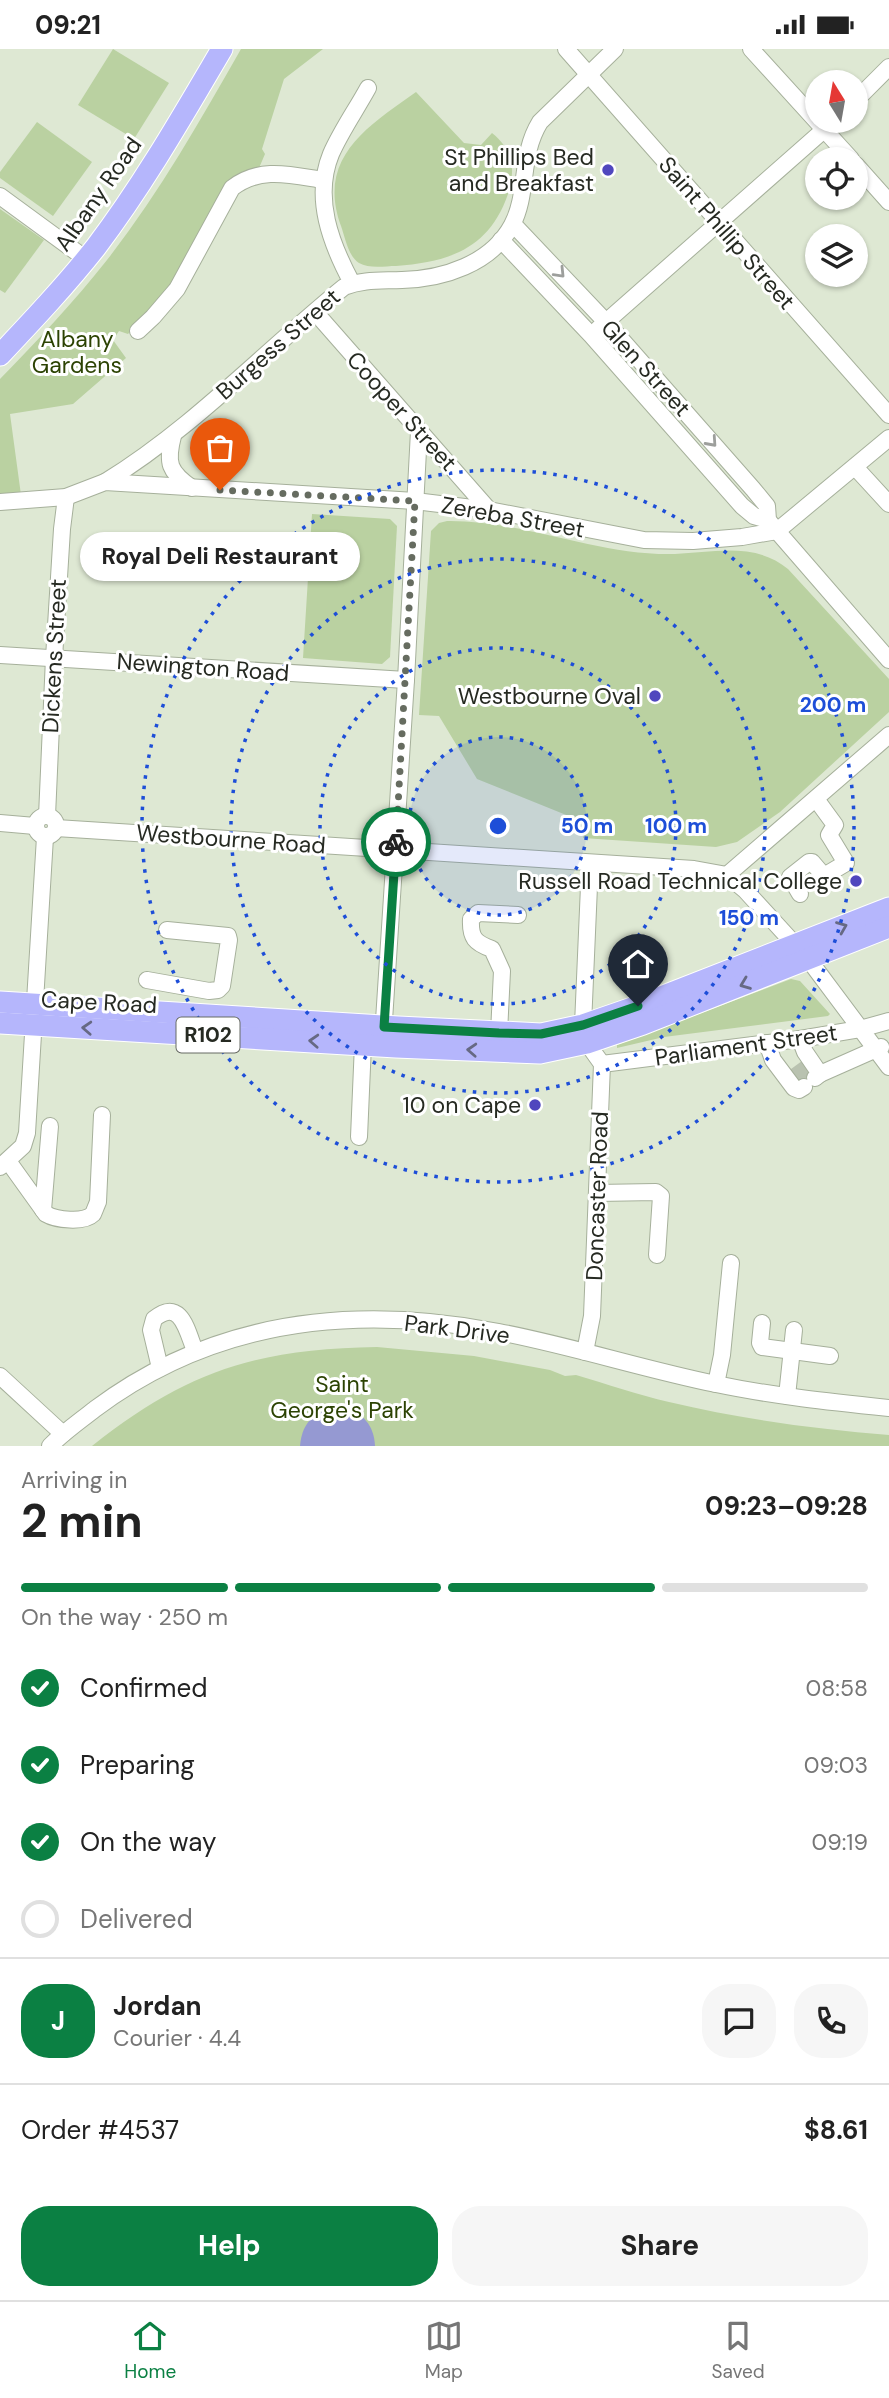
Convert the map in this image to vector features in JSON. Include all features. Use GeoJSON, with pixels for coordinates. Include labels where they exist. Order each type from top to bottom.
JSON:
{"type":"FeatureCollection","features":[{"type":"Feature","properties":{"kind":"main road","name":"Albany Road"},"geometry":{"type":"LineString","coordinates":[[0,355],[65,285],[135,192],[222,49]]}},
{"type":"Feature","properties":{"kind":"main road","name":"R102"},"geometry":{"type":"LineString","coordinates":[[802,952],[889,908]]}},
{"type":"Feature","properties":{"kind":"main road","name":"R102"},"geometry":{"type":"LineString","coordinates":[[802,952],[889,927]]}},
{"type":"Feature","properties":{"kind":"main road","name":"Cape Road"},"geometry":{"type":"LineString","coordinates":[[0,1002],[34,1014],[530,1053],[585,1034],[643,1024],[802,952]]}},
{"type":"Feature","properties":{"kind":"main road","name":"Cape Road"},"geometry":{"type":"LineString","coordinates":[[0,1023],[34,1014]]}},
{"type":"Feature","properties":{"kind":"main road","name":"Cape Road"},"geometry":{"type":"LineString","coordinates":[[377,1039],[499,1033],[585,1034]]}},
{"type":"Feature","properties":{"kind":"street","name":"Saint Phillip Street"},"geometry":{"type":"LineString","coordinates":[[566,49],[889,415]]}},
{"type":"Feature","properties":{"kind":"street"},"geometry":{"type":"LineString","coordinates":[[368,88],[331,154],[323,180],[325,215],[340,260],[352,283],[436,277],[474,262],[501,240],[513,224],[532,135],[540,122],[615,49]]}},
{"type":"Feature","properties":{"kind":"street"},"geometry":{"type":"LineString","coordinates":[[751,49],[805,102]]}},
{"type":"Feature","properties":{"kind":"street"},"geometry":{"type":"LineString","coordinates":[[868,88],[889,67]]}},
{"type":"Feature","properties":{"kind":"street"},"geometry":{"type":"LineString","coordinates":[[592,335],[822,133]]}},
{"type":"Feature","properties":{"kind":"street"},"geometry":{"type":"LineString","coordinates":[[138,331],[177,289],[232,188],[244,179],[271,173],[323,180]]}},
{"type":"Feature","properties":{"kind":"street"},"geometry":{"type":"LineString","coordinates":[[868,178],[889,202]]}},
{"type":"Feature","properties":{"kind":"street"},"geometry":{"type":"LineString","coordinates":[[0,196],[86,259]]}},
{"type":"Feature","properties":{"kind":"street","name":"Glen Street"},"geometry":{"type":"LineString","coordinates":[[513,224],[606,322],[761,498],[767,506],[773,525],[889,660]]}},
{"type":"Feature","properties":{"kind":"street","name":"Glen Street"},"geometry":{"type":"LineString","coordinates":[[501,240],[592,335],[742,506],[754,516],[773,525]]}},
{"type":"Feature","properties":{"kind":"street","name":"Burgess Street"},"geometry":{"type":"LineString","coordinates":[[106,482],[173,436],[344,287],[352,283]]}},
{"type":"Feature","properties":{"kind":"street","name":"Cooper Street"},"geometry":{"type":"LineString","coordinates":[[315,312],[489,510]]}},
{"type":"Feature","properties":{"kind":"street"},"geometry":{"type":"LineString","coordinates":[[359,1137],[377,1039],[396,849],[419,431]]}},
{"type":"Feature","properties":{"kind":"street"},"geometry":{"type":"LineString","coordinates":[[173,436],[169,455],[172,470],[176,477],[192,488]]}},
{"type":"Feature","properties":{"kind":"street"},"geometry":{"type":"LineString","coordinates":[[773,525],[856,467],[889,438]]}},
{"type":"Feature","properties":{"kind":"street"},"geometry":{"type":"LineString","coordinates":[[856,467],[889,504]]}},
{"type":"Feature","properties":{"kind":"street","name":"Zereba Street"},"geometry":{"type":"LineString","coordinates":[[0,502],[66,498],[106,482],[415,501],[489,510],[644,540],[724,539],[773,525]]}},
{"type":"Feature","properties":{"kind":"street","name":"Dickens Street"},"geometry":{"type":"LineString","coordinates":[[4,1164],[23,1146],[27,1133],[54,658],[66,498]]}},
{"type":"Feature","properties":{"kind":"street","name":"Newington Road"},"geometry":{"type":"LineString","coordinates":[[0,655],[406,680]]}},
{"type":"Feature","properties":{"kind":"street"},"geometry":{"type":"LineString","coordinates":[[889,735],[727,875],[745,890],[802,952],[860,1030],[880,1049],[889,1067]]}},
{"type":"Feature","properties":{"kind":"street"},"geometry":{"type":"LineString","coordinates":[[800,894],[790,877],[809,862],[824,876],[847,862],[829,835],[835,825],[816,799]]}},
{"type":"Feature","properties":{"kind":"street","name":"Westbourne Road"},"geometry":{"type":"LineString","coordinates":[[0,824],[694,869],[727,875]]}},
{"type":"Feature","properties":{"kind":"street"},"geometry":{"type":"LineString","coordinates":[[590,863],[585,1034],[602,1064]]}},
{"type":"Feature","properties":{"kind":"street"},"geometry":{"type":"LineString","coordinates":[[499,1033],[502,967],[492,949],[473,940],[471,919],[474,913],[518,915]]}},
{"type":"Feature","properties":{"kind":"street"},"geometry":{"type":"LineString","coordinates":[[147,980],[209,991],[218,990],[222,986],[228,936],[167,930]]}},
{"type":"Feature","properties":{"kind":"street","name":"Parliament Street"},"geometry":{"type":"LineString","coordinates":[[602,1064],[800,1039],[860,1030],[889,1021]]}},
{"type":"Feature","properties":{"kind":"street"},"geometry":{"type":"LineString","coordinates":[[800,1039],[806,1073]]}},
{"type":"Feature","properties":{"kind":"street"},"geometry":{"type":"LineString","coordinates":[[767,1043],[774,1060],[806,1073],[880,1049]]}},
{"type":"Feature","properties":{"kind":"street","name":"Doncaster Road"},"geometry":{"type":"LineString","coordinates":[[585,1352],[592,1316],[602,1064]]}},
{"type":"Feature","properties":{"kind":"street"},"geometry":{"type":"LineString","coordinates":[[4,1164],[54,1219],[89,1216],[94,1213],[98,1202],[102,1115]]}},
{"type":"Feature","properties":{"kind":"street"},"geometry":{"type":"LineString","coordinates":[[43,1210],[50,1126]]}},
{"type":"Feature","properties":{"kind":"street"},"geometry":{"type":"LineString","coordinates":[[597,1193],[656,1192],[661,1196],[657,1255]]}},
{"type":"Feature","properties":{"kind":"street"},"geometry":{"type":"LineString","coordinates":[[716,1384],[722,1355],[731,1263]]}},
{"type":"Feature","properties":{"kind":"street"},"geometry":{"type":"LineString","coordinates":[[160,1368],[151,1330],[154,1319],[161,1313],[169,1311],[177,1314],[184,1323],[195,1351]]}},
{"type":"Feature","properties":{"kind":"street","name":"Park Drive"},"geometry":{"type":"LineString","coordinates":[[50,1446],[106,1402],[160,1368],[218,1342],[273,1327],[372,1320],[489,1331],[716,1384],[787,1396],[889,1408]]}},
{"type":"Feature","properties":{"kind":"street"},"geometry":{"type":"LineString","coordinates":[[762,1323],[761,1346],[830,1356]]}},
{"type":"Feature","properties":{"kind":"street"},"geometry":{"type":"LineString","coordinates":[[787,1396],[794,1330]]}},
{"type":"Feature","properties":{"kind":"street"},"geometry":{"type":"LineString","coordinates":[[0,1376],[63,1434]]}},
{"type":"Feature","properties":{"kind":"green space"},"geometry":{"type":"Polygon","coordinates":[[[113,49],[169,83],[134,139],[78,105],[113,49]]]}},
{"type":"Feature","properties":{"kind":"green space","name":"Albany Gardens"},"geometry":{"type":"Polygon","coordinates":[[[241,49],[323,49],[284,79],[262,149],[265,154],[259,168],[251,170],[163,296],[128,334],[119,331],[113,340],[126,358],[73,404],[10,414],[21,495],[0,497],[0,379],[68,306],[126,235],[178,157],[241,49]]]}},
{"type":"Feature","properties":{"kind":"green space"},"geometry":{"type":"Polygon","coordinates":[[[416,92],[464,143],[481,145],[492,133],[499,139],[511,161],[512,176],[508,194],[490,228],[465,249],[450,256],[415,264],[377,267],[363,265],[352,256],[341,226],[335,202],[335,181],[351,146],[365,131],[416,92]]]}},
{"type":"Feature","properties":{"kind":"green space"},"geometry":{"type":"Polygon","coordinates":[[[37,122],[92,162],[53,216],[0,178],[0,172],[37,122]]]}},
{"type":"Feature","properties":{"kind":"green space"},"geometry":{"type":"Polygon","coordinates":[[[0,209],[44,240],[5,293],[0,290],[0,209]]]}},
{"type":"Feature","properties":{"kind":"green space"},"geometry":{"type":"Polygon","coordinates":[[[312,514],[390,519],[397,526],[390,657],[382,664],[303,658],[312,514]]]}},
{"type":"Feature","properties":{"kind":"green space","name":"Westbourne Oval"},"geometry":{"type":"Polygon","coordinates":[[[447,521],[504,526],[617,550],[675,554],[734,551],[762,555],[776,561],[788,569],[889,679],[889,712],[780,812],[737,842],[716,847],[583,838],[586,823],[477,779],[439,716],[419,715],[431,531],[439,523],[447,521]]]}},
{"type":"Feature","properties":{"kind":"green space"},"geometry":{"type":"Polygon","coordinates":[[[791,979],[800,981],[830,1014],[664,1037],[617,1048],[617,1045],[791,979]]]}},
{"type":"Feature","properties":{"kind":"green space","name":"Saint George's Park"},"geometry":{"type":"Polygon","coordinates":[[[377,1347],[474,1356],[550,1370],[565,1376],[576,1375],[657,1399],[723,1413],[889,1435],[889,1446],[92,1446],[160,1399],[225,1369],[259,1359],[295,1353],[377,1347]]]}},
{"type":"Feature","properties":{"kind":"water"},"geometry":{"type":"Polygon","coordinates":[[[343,1407],[362,1416],[370,1426],[375,1446],[300,1446],[304,1429],[313,1417],[326,1410],[343,1407]]]}},
{"type":"Feature","properties":{"kind":"tunnel"},"geometry":{"type":"LineString","coordinates":[[795,1076],[806,1068]]}},
{"type":"Feature","properties":{"kind":"way so far"},"geometry":{"type":"LineString","coordinates":[[220,490],[415,501],[396,842]]}},
{"type":"Feature","properties":{"kind":"place","name":"St Phillips Bed and Breakfast"},"geometry":{"type":"Point","coordinates":[608,170]}},
{"type":"Feature","properties":{"kind":"place","name":"Royal Deli Restaurant"},"geometry":{"type":"Point","coordinates":[220,490]}},
{"type":"Feature","properties":{"kind":"place","name":"Westbourne Oval"},"geometry":{"type":"Point","coordinates":[655,696]}},
{"type":"Feature","properties":{"kind":"place","name":"Russell Road Technical College"},"geometry":{"type":"Point","coordinates":[856,881]}},
{"type":"Feature","properties":{"kind":"place","name":"10 on Cape"},"geometry":{"type":"Point","coordinates":[535,1105]}},
{"type":"Feature","properties":{"kind":"route"},"geometry":{"type":"LineString","coordinates":[[396,842],[384,1027],[541,1034],[583,1025],[638,1006]]}}]}
